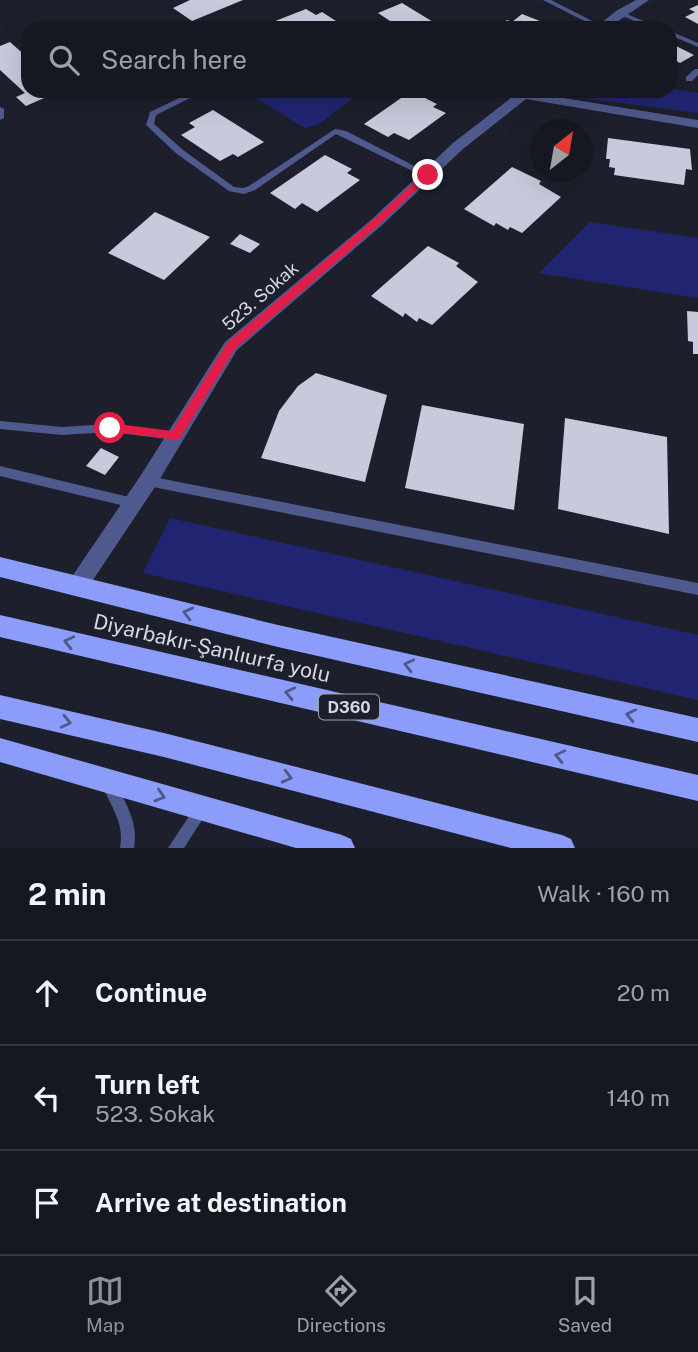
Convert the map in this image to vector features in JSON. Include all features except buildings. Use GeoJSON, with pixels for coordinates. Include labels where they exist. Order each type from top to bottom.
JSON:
{"type":"FeatureCollection","features":[{"type":"Feature","properties":{"kind":"highway"},"geometry":{"type":"LineString","coordinates":[[0,567],[278,636],[698,730]]}},
{"type":"Feature","properties":{"kind":"highway"},"geometry":{"type":"LineString","coordinates":[[0,621],[39,635]]}},
{"type":"Feature","properties":{"kind":"highway","name":"Diyarbakır-Şanlıurfa yolu"},"geometry":{"type":"LineString","coordinates":[[0,626],[698,788]]}},
{"type":"Feature","properties":{"kind":"highway"},"geometry":{"type":"LineString","coordinates":[[0,707],[164,745],[562,848]]}},
{"type":"Feature","properties":{"kind":"highway"},"geometry":{"type":"LineString","coordinates":[[0,750],[342,848]]}},
{"type":"Feature","properties":{"kind":"street"},"geometry":{"type":"LineString","coordinates":[[610,21],[644,0]]}},
{"type":"Feature","properties":{"kind":"street","name":"523. Sokak"},"geometry":{"type":"LineString","coordinates":[[78,585],[148,481],[231,346],[376,223],[458,146],[520,98]]}},
{"type":"Feature","properties":{"kind":"street"},"geometry":{"type":"LineString","coordinates":[[554,98],[698,124]]}},
{"type":"Feature","properties":{"kind":"lane"},"geometry":{"type":"LineString","coordinates":[[545,0],[587,21]]}},
{"type":"Feature","properties":{"kind":"lane"},"geometry":{"type":"LineString","coordinates":[[620,13],[640,21]]}},
{"type":"Feature","properties":{"kind":"lane"},"geometry":{"type":"LineString","coordinates":[[677,36],[698,45]]}},
{"type":"Feature","properties":{"kind":"lane"},"geometry":{"type":"LineString","coordinates":[[689,79],[698,71]]}},
{"type":"Feature","properties":{"kind":"lane"},"geometry":{"type":"LineString","coordinates":[[186,98],[153,114],[150,125],[180,152],[232,190],[252,188],[335,131],[428,175]]}},
{"type":"Feature","properties":{"kind":"lane"},"geometry":{"type":"LineString","coordinates":[[0,109],[0,118]]}},
{"type":"Feature","properties":{"kind":"lane"},"geometry":{"type":"LineString","coordinates":[[0,425],[62,431],[110,428],[175,436]]}},
{"type":"Feature","properties":{"kind":"lane"},"geometry":{"type":"LineString","coordinates":[[0,471],[133,503]]}},
{"type":"Feature","properties":{"kind":"lane"},"geometry":{"type":"LineString","coordinates":[[148,481],[698,589]]}},
{"type":"Feature","properties":{"kind":"lane"},"geometry":{"type":"LineString","coordinates":[[106,779],[127,820],[130,839],[127,848]]}},
{"type":"Feature","properties":{"kind":"lane"},"geometry":{"type":"LineString","coordinates":[[175,848],[202,809]]}},
{"type":"Feature","properties":{"kind":"shaded area"},"geometry":{"type":"Polygon","coordinates":[[[677,90],[698,93],[698,113],[584,98],[677,98],[677,90]]]}},
{"type":"Feature","properties":{"kind":"shaded area"},"geometry":{"type":"Polygon","coordinates":[[[256,98],[353,98],[319,124],[305,128],[256,98]]]}},
{"type":"Feature","properties":{"kind":"shaded area"},"geometry":{"type":"Polygon","coordinates":[[[590,222],[698,238],[698,298],[539,273],[590,222]]]}},
{"type":"Feature","properties":{"kind":"shaded area"},"geometry":{"type":"Polygon","coordinates":[[[170,518],[698,635],[698,700],[143,573],[170,518]]]}},
{"type":"Feature","properties":{"kind":"route"},"geometry":{"type":"LineString","coordinates":[[110,428],[175,436],[231,346],[376,223],[428,175]]}}]}
